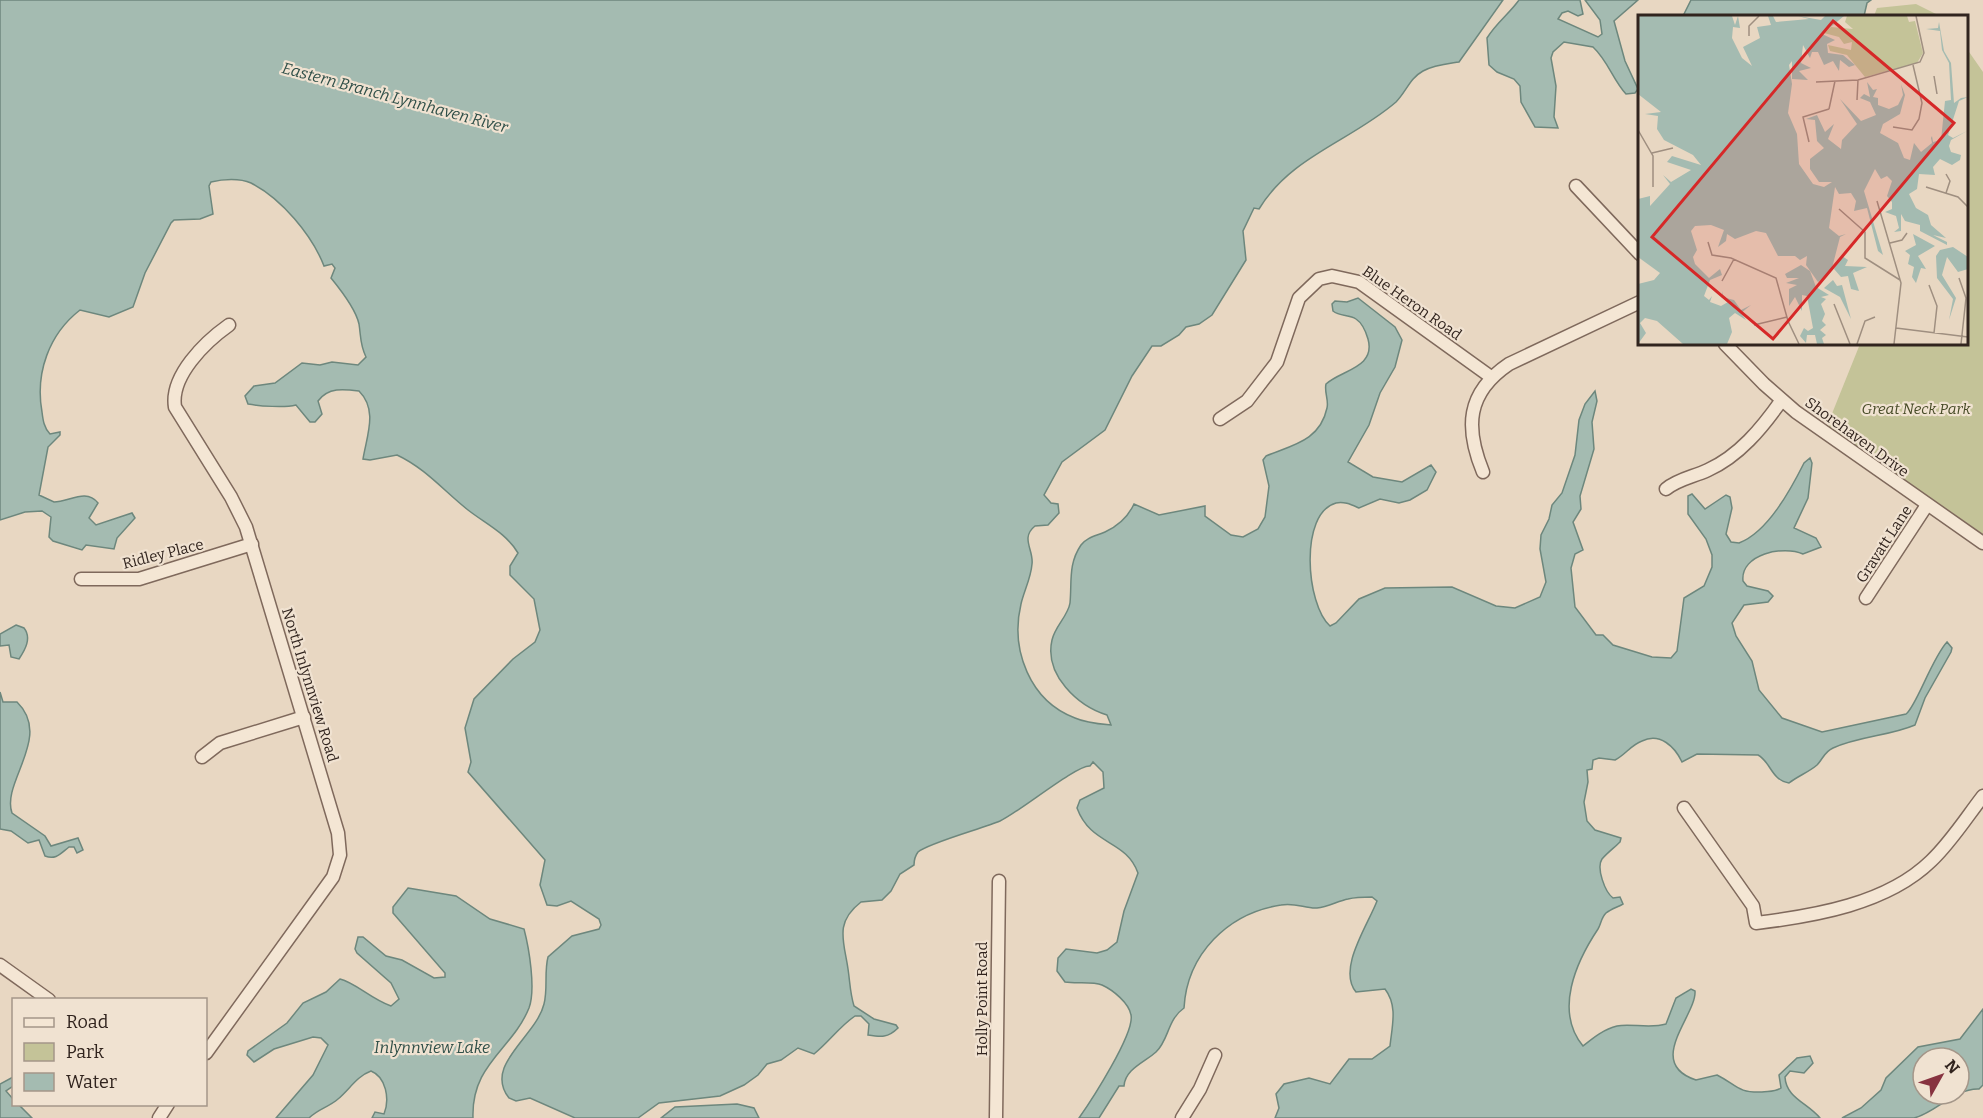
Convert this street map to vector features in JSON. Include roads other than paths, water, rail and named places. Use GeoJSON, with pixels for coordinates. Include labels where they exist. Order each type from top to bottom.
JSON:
{"type":"FeatureCollection","features":[{"type":"Feature","properties":{"kind":"street"},"geometry":{"type":"LineString","coordinates":[[1576,186],[1638,252]]}},
{"type":"Feature","properties":{"kind":"street","name":"Blue Heron Road"},"geometry":{"type":"LineString","coordinates":[[1220,419],[1248,401],[1277,362],[1299,298],[1319,279],[1332,276],[1359,282],[1491,377]]}},
{"type":"Feature","properties":{"kind":"street"},"geometry":{"type":"LineString","coordinates":[[1483,472],[1474,450],[1471,424],[1478,395],[1491,377],[1509,364],[1638,303]]}},
{"type":"Feature","properties":{"kind":"street","name":"North Inlynnview Road"},"geometry":{"type":"LineString","coordinates":[[207,1052],[307,915],[338,867],[340,855],[338,833],[252,544],[239,511],[177,413],[174,401],[180,378],[207,342],[229,325]]}},
{"type":"Feature","properties":{"kind":"street","name":"Shorehaven Drive"},"geometry":{"type":"LineString","coordinates":[[1726,345],[1781,400],[1983,543]]}},
{"type":"Feature","properties":{"kind":"street"},"geometry":{"type":"LineString","coordinates":[[1666,489],[1677,481],[1708,470],[1731,456],[1756,433],[1781,400]]}},
{"type":"Feature","properties":{"kind":"street","name":"Gravatt Lane"},"geometry":{"type":"LineString","coordinates":[[1866,598],[1927,505]]}},
{"type":"Feature","properties":{"kind":"street","name":"Ridley Place"},"geometry":{"type":"LineString","coordinates":[[81,579],[139,579],[252,544]]}},
{"type":"Feature","properties":{"kind":"street"},"geometry":{"type":"LineString","coordinates":[[202,757],[220,743],[304,717]]}},
{"type":"Feature","properties":{"kind":"street"},"geometry":{"type":"LineString","coordinates":[[1684,808],[1753,906],[1755,923],[1830,912],[1905,881],[1941,851],[1983,796]]}},
{"type":"Feature","properties":{"kind":"street","name":"Holly Point Road"},"geometry":{"type":"LineString","coordinates":[[996,1118],[999,881]]}},
{"type":"Feature","properties":{"kind":"street"},"geometry":{"type":"LineString","coordinates":[[0,965],[48,998]]}},
{"type":"Feature","properties":{"kind":"street"},"geometry":{"type":"LineString","coordinates":[[1182,1118],[1200,1089],[1215,1055]]}},
{"type":"Feature","properties":{"kind":"water","name":"Eastern Branch Lynnhaven River"},"geometry":{"type":"Polygon","coordinates":[[[0,0],[1503,0],[1459,62],[1436,66],[1419,74],[1396,102],[1379,116],[1305,162],[1272,191],[1259,209],[1254,208],[1243,231],[1246,260],[1212,315],[1199,324],[1186,327],[1179,335],[1161,346],[1152,346],[1132,376],[1105,430],[1062,462],[1044,495],[1051,503],[1058,504],[1059,513],[1048,525],[1035,526],[1028,535],[1032,564],[1018,621],[1021,656],[1035,687],[1059,710],[1084,721],[1111,725],[1107,715],[1096,711],[1075,697],[1058,677],[1053,665],[1052,640],[1069,608],[1072,566],[1077,552],[1086,540],[1118,524],[1126,517],[1134,504],[1159,515],[1205,506],[1205,516],[1231,535],[1243,537],[1258,529],[1265,517],[1269,486],[1263,460],[1266,456],[1304,440],[1318,428],[1327,408],[1326,384],[1356,367],[1367,356],[1368,339],[1364,328],[1353,317],[1333,311],[1332,304],[1335,301],[1347,302],[1358,298],[1395,327],[1402,340],[1395,367],[1380,393],[1369,425],[1348,462],[1373,477],[1402,482],[1431,465],[1436,472],[1427,490],[1410,500],[1399,503],[1380,499],[1359,508],[1336,503],[1324,510],[1316,523],[1310,560],[1316,599],[1322,615],[1330,626],[1336,623],[1359,599],[1385,588],[1452,587],[1496,606],[1515,608],[1540,597],[1546,582],[1540,549],[1541,535],[1549,519],[1552,505],[1562,493],[1575,455],[1579,420],[1585,404],[1595,391],[1597,401],[1592,422],[1594,449],[1580,496],[1581,509],[1573,522],[1583,550],[1575,554],[1571,568],[1575,607],[1596,635],[1603,635],[1613,645],[1652,657],[1671,658],[1677,651],[1684,598],[1704,586],[1712,567],[1712,555],[1706,539],[1688,514],[1688,496],[1692,494],[1705,509],[1726,495],[1730,497],[1732,508],[1726,534],[1731,542],[1739,543],[1760,530],[1769,520],[1804,463],[1810,458],[1812,463],[1808,498],[1794,528],[1816,538],[1821,547],[1803,554],[1795,551],[1775,551],[1756,558],[1748,564],[1743,581],[1747,586],[1768,591],[1773,596],[1768,602],[1744,605],[1732,623],[1736,636],[1752,661],[1759,690],[1782,718],[1822,732],[1906,714],[1915,702],[1941,649],[1947,642],[1952,648],[1951,652],[1925,698],[1915,725],[1833,748],[1814,767],[1789,783],[1778,778],[1758,755],[1697,754],[1682,762],[1671,746],[1655,738],[1638,743],[1615,760],[1599,758],[1593,760],[1592,769],[1587,770],[1588,782],[1584,802],[1587,821],[1595,830],[1621,838],[1620,842],[1602,859],[1600,868],[1607,891],[1613,898],[1620,897],[1623,904],[1603,917],[1576,971],[1569,1002],[1574,1032],[1583,1046],[1612,1027],[1666,1024],[1676,998],[1691,989],[1695,991],[1693,1001],[1673,1051],[1674,1062],[1681,1072],[1696,1080],[1717,1075],[1747,1091],[1772,1091],[1781,1088],[1779,1075],[1797,1058],[1810,1056],[1813,1063],[1804,1073],[1790,1071],[1785,1077],[1786,1084],[1793,1095],[1820,1118],[1275,1118],[1279,1108],[1276,1094],[1284,1084],[1309,1078],[1330,1084],[1349,1059],[1372,1059],[1390,1046],[1393,1009],[1385,989],[1356,992],[1351,982],[1352,959],[1377,901],[1372,897],[1360,897],[1317,908],[1291,904],[1281,905],[1244,917],[1228,927],[1202,954],[1187,988],[1184,1008],[1174,1018],[1160,1047],[1132,1070],[1124,1086],[1119,1086],[1099,1118],[1079,1118],[1102,1083],[1119,1051],[1130,1024],[1131,1015],[1120,997],[1102,985],[1065,982],[1057,971],[1058,958],[1066,949],[1097,953],[1107,950],[1117,942],[1124,911],[1138,873],[1133,862],[1125,854],[1091,829],[1077,808],[1080,800],[1104,788],[1103,772],[1093,762],[1090,766],[1061,780],[1000,821],[924,848],[918,852],[914,865],[900,874],[891,891],[882,900],[861,902],[847,917],[843,941],[854,1006],[874,1019],[896,1025],[898,1028],[891,1034],[868,1035],[869,1024],[861,1016],[855,1016],[814,1054],[798,1048],[781,1060],[767,1064],[758,1075],[744,1085],[720,1096],[659,1103],[638,1118],[575,1118],[530,1098],[516,1101],[509,1098],[503,1086],[502,1074],[514,1051],[532,1028],[544,1004],[548,957],[572,936],[599,929],[601,925],[599,919],[571,901],[557,906],[547,905],[540,885],[545,860],[468,772],[471,762],[465,728],[474,699],[513,659],[535,642],[540,630],[534,599],[510,575],[510,566],[518,553],[502,534],[468,510],[407,460],[397,455],[370,460],[363,459],[370,415],[365,398],[359,391],[331,391],[322,396],[318,401],[322,414],[315,422],[310,422],[296,405],[279,407],[248,404],[245,396],[254,386],[275,383],[302,363],[320,365],[332,362],[358,365],[366,357],[355,312],[331,278],[335,268],[332,264],[324,266],[304,230],[273,198],[247,181],[237,180],[211,182],[209,186],[213,214],[200,219],[174,220],[171,223],[145,273],[133,307],[109,317],[80,310],[60,331],[47,355],[40,397],[43,418],[50,434],[60,432],[60,435],[48,447],[39,495],[54,502],[83,496],[93,499],[98,503],[89,518],[96,525],[132,513],[135,518],[117,538],[114,549],[86,545],[82,550],[53,541],[49,537],[51,517],[42,511],[25,512],[0,520],[0,0]]]}},
{"type":"Feature","properties":{"kind":"water"},"geometry":{"type":"Polygon","coordinates":[[[1519,0],[1580,0],[1583,14],[1578,16],[1568,11],[1562,13],[1558,19],[1598,37],[1602,34],[1600,20],[1585,0],[1638,0],[1614,21],[1625,61],[1638,89],[1635,93],[1626,94],[1603,58],[1593,47],[1564,42],[1553,52],[1551,58],[1556,86],[1554,117],[1558,128],[1535,127],[1521,102],[1520,86],[1514,79],[1497,72],[1489,65],[1487,38],[1519,0]]]}},
{"type":"Feature","properties":{"kind":"water"},"geometry":{"type":"Polygon","coordinates":[[[1691,0],[1871,0],[1867,3],[1864,15],[1684,15],[1691,0]]]}},
{"type":"Feature","properties":{"kind":"water"},"geometry":{"type":"Polygon","coordinates":[[[16,625],[24,628],[28,640],[19,659],[11,657],[9,645],[0,646],[0,634],[16,625]]]}},
{"type":"Feature","properties":{"kind":"water"},"geometry":{"type":"Polygon","coordinates":[[[0,692],[3,702],[17,702],[27,716],[30,730],[24,759],[13,788],[12,813],[45,836],[51,846],[78,838],[83,850],[77,853],[74,847],[69,847],[58,856],[45,856],[39,840],[28,843],[11,831],[0,829],[0,692]]]}},
{"type":"Feature","properties":{"kind":"water","name":"Inlynnview Lake"},"geometry":{"type":"Polygon","coordinates":[[[408,888],[456,896],[490,919],[524,929],[532,980],[529,1008],[522,1023],[485,1071],[474,1099],[473,1118],[372,1118],[375,1112],[384,1114],[387,1102],[383,1083],[371,1071],[357,1080],[335,1102],[309,1118],[276,1118],[313,1075],[328,1045],[321,1038],[313,1037],[274,1049],[254,1062],[247,1055],[248,1051],[287,1023],[303,1003],[326,992],[340,979],[391,1006],[399,999],[391,983],[357,953],[355,949],[358,937],[363,937],[386,956],[402,960],[434,978],[445,977],[445,973],[393,913],[393,907],[408,888]]]}},
{"type":"Feature","properties":{"kind":"water"},"geometry":{"type":"Polygon","coordinates":[[[1983,1009],[1983,1085],[1979,1089],[1971,1090],[1971,1046],[1923,1046],[1960,1039],[1983,1009]]]}},
{"type":"Feature","properties":{"kind":"water"},"geometry":{"type":"Polygon","coordinates":[[[1911,1054],[1911,1106],[1938,1106],[1914,1118],[1842,1118],[1861,1108],[1881,1090],[1886,1078],[1911,1054]]]}},
{"type":"Feature","properties":{"kind":"water"},"geometry":{"type":"Polygon","coordinates":[[[12,1078],[12,1087],[6,1091],[12,1098],[12,1106],[20,1106],[32,1118],[0,1118],[0,1084],[12,1078]]]}},
{"type":"Feature","properties":{"kind":"water"},"geometry":{"type":"Polygon","coordinates":[[[737,1104],[754,1108],[759,1118],[661,1118],[675,1107],[737,1104]]]}},
{"type":"Feature","properties":{"kind":"park label","name":"Great Neck Park"},"geometry":{"type":"Point","coordinates":[1916,409]}}]}
